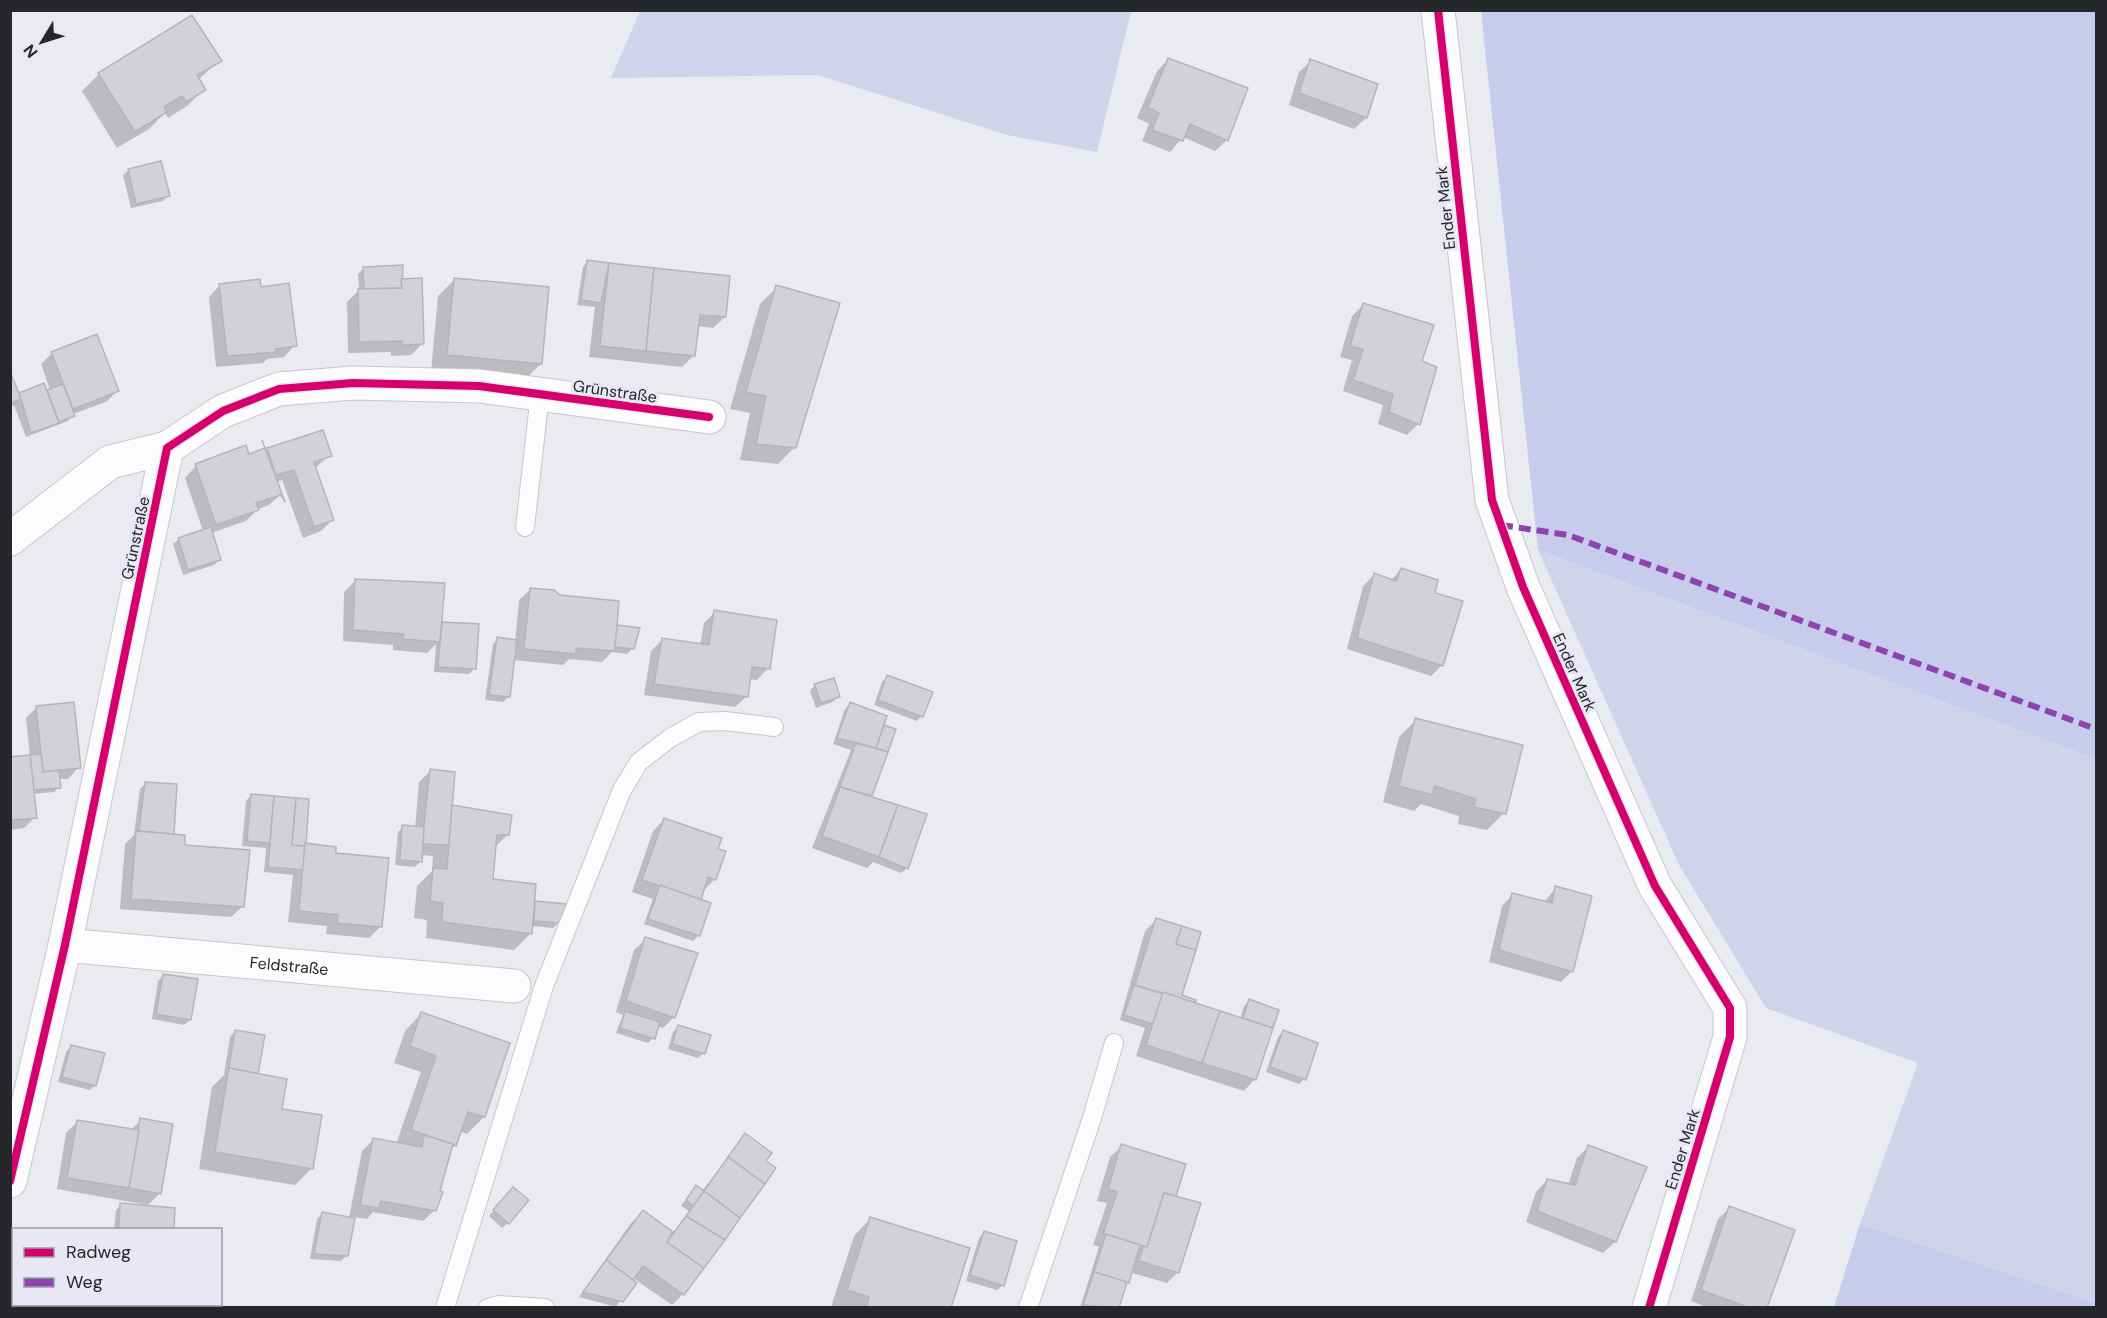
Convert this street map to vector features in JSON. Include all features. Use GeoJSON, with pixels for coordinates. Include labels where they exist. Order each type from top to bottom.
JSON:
{"type":"FeatureCollection","features":[{"type":"Feature","properties":{"kind":"street","name":"Ender Mark"},"geometry":{"type":"LineString","coordinates":[[1438,10],[1492,500],[1523,587],[1655,886],[1730,1008],[1730,1037],[1649,1308]]}},
{"type":"Feature","properties":{"kind":"street","name":"Grünstraße"},"geometry":{"type":"LineString","coordinates":[[10,538],[110,462],[167,448],[224,411],[279,389],[353,383],[479,386],[709,417]]}},
{"type":"Feature","properties":{"kind":"street","name":"Grünstraße"},"geometry":{"type":"LineString","coordinates":[[10,1181],[65,945],[167,448]]}},
{"type":"Feature","properties":{"kind":"street","name":"Feldstraße"},"geometry":{"type":"LineString","coordinates":[[65,945],[514,986]]}},
{"type":"Feature","properties":{"kind":"lane"},"geometry":{"type":"LineString","coordinates":[[525,527],[540,394]]}},
{"type":"Feature","properties":{"kind":"lane"},"geometry":{"type":"LineString","coordinates":[[445,1308],[544,986],[622,790],[639,762],[670,738],[699,722],[725,721],[774,726]]}},
{"type":"Feature","properties":{"kind":"lane"},"geometry":{"type":"LineString","coordinates":[[1028,1308],[1092,1118],[1114,1043]]}},
{"type":"Feature","properties":{"kind":"lane"},"geometry":{"type":"LineString","coordinates":[[488,1308],[499,1305],[545,1308]]}},
{"type":"Feature","properties":{"kind":"shaded area"},"geometry":{"type":"Polygon","coordinates":[[[640,10],[1131,11],[1097,152],[1007,135],[818,75],[611,78],[640,10]]]}},
{"type":"Feature","properties":{"kind":"shaded area"},"geometry":{"type":"Polygon","coordinates":[[[1481,11],[2096,11],[2096,759],[1538,550],[1481,11]]]}},
{"type":"Feature","properties":{"kind":"shaded area"},"geometry":{"type":"Polygon","coordinates":[[[1538,550],[2096,759],[2096,1303],[1860,1224],[1918,1063],[1766,1008],[1679,865],[1538,550]]]}},
{"type":"Feature","properties":{"kind":"shaded area"},"geometry":{"type":"Polygon","coordinates":[[[1860,1224],[2096,1303],[2096,1307],[1834,1307],[1860,1224]]]}},
{"type":"Feature","properties":{"kind":"building"},"geometry":{"type":"Polygon","coordinates":[[[192,15],[222,61],[197,75],[206,90],[186,102],[182,96],[164,107],[167,112],[135,132],[98,73],[192,15]]]}},
{"type":"Feature","properties":{"kind":"building"},"geometry":{"type":"Polygon","coordinates":[[[1168,58],[1248,88],[1228,141],[1190,124],[1183,141],[1152,130],[1159,113],[1148,107],[1168,58]]]}},
{"type":"Feature","properties":{"kind":"building"},"geometry":{"type":"Polygon","coordinates":[[[1310,59],[1378,84],[1367,118],[1299,93],[1310,59]]]}},
{"type":"Feature","properties":{"kind":"building"},"geometry":{"type":"Polygon","coordinates":[[[161,161],[170,196],[136,204],[128,169],[161,161]]]}},
{"type":"Feature","properties":{"kind":"building"},"geometry":{"type":"Polygon","coordinates":[[[587,260],[609,263],[601,303],[581,300],[587,260]]]}},
{"type":"Feature","properties":{"kind":"building"},"geometry":{"type":"Polygon","coordinates":[[[609,263],[654,268],[646,351],[600,346],[609,263]]]}},
{"type":"Feature","properties":{"kind":"building"},"geometry":{"type":"Polygon","coordinates":[[[403,265],[402,288],[364,289],[363,267],[403,265]]]}},
{"type":"Feature","properties":{"kind":"building"},"geometry":{"type":"Polygon","coordinates":[[[654,268],[730,276],[726,317],[700,315],[695,356],[646,351],[654,268]]]}},
{"type":"Feature","properties":{"kind":"building"},"geometry":{"type":"Polygon","coordinates":[[[422,278],[424,344],[402,345],[402,341],[359,342],[358,289],[402,288],[401,279],[422,278]]]}},
{"type":"Feature","properties":{"kind":"building"},"geometry":{"type":"Polygon","coordinates":[[[454,278],[549,287],[542,364],[447,355],[454,278]]]}},
{"type":"Feature","properties":{"kind":"building"},"geometry":{"type":"Polygon","coordinates":[[[260,279],[261,287],[289,283],[297,346],[276,349],[276,352],[227,356],[219,284],[260,279]]]}},
{"type":"Feature","properties":{"kind":"building"},"geometry":{"type":"Polygon","coordinates":[[[776,285],[840,303],[796,448],[756,444],[766,396],[746,392],[776,285]]]}},
{"type":"Feature","properties":{"kind":"building"},"geometry":{"type":"Polygon","coordinates":[[[1363,303],[1434,325],[1422,361],[1437,367],[1420,425],[1389,412],[1393,394],[1353,380],[1363,349],[1350,346],[1363,303]]]}},
{"type":"Feature","properties":{"kind":"building"},"geometry":{"type":"Polygon","coordinates":[[[97,334],[119,391],[73,409],[51,352],[97,334]]]}},
{"type":"Feature","properties":{"kind":"building"},"geometry":{"type":"Polygon","coordinates":[[[10,371],[21,399],[10,404],[10,371]]]}},
{"type":"Feature","properties":{"kind":"building"},"geometry":{"type":"Polygon","coordinates":[[[44,383],[59,423],[31,433],[19,393],[44,383]]]}},
{"type":"Feature","properties":{"kind":"building"},"geometry":{"type":"Polygon","coordinates":[[[63,384],[75,416],[59,422],[47,390],[63,384]]]}},
{"type":"Feature","properties":{"kind":"building"},"geometry":{"type":"Polygon","coordinates":[[[323,430],[332,456],[314,462],[334,520],[314,527],[294,470],[276,475],[267,448],[323,430]]]}},
{"type":"Feature","properties":{"kind":"building"},"geometry":{"type":"Polygon","coordinates":[[[246,445],[249,454],[265,448],[285,502],[281,495],[256,503],[259,510],[216,525],[195,464],[246,445]]]}},
{"type":"Feature","properties":{"kind":"building"},"geometry":{"type":"Polygon","coordinates":[[[211,527],[221,560],[188,570],[178,538],[211,527]]]}},
{"type":"Feature","properties":{"kind":"building"},"geometry":{"type":"Polygon","coordinates":[[[1401,568],[1438,580],[1435,593],[1463,601],[1443,666],[1357,638],[1374,573],[1396,581],[1401,568]]]}},
{"type":"Feature","properties":{"kind":"building"},"geometry":{"type":"Polygon","coordinates":[[[355,579],[445,583],[440,642],[403,639],[404,634],[353,630],[355,579]]]}},
{"type":"Feature","properties":{"kind":"building"},"geometry":{"type":"Polygon","coordinates":[[[530,588],[554,590],[560,595],[619,601],[615,651],[576,648],[576,654],[524,649],[530,588]]]}},
{"type":"Feature","properties":{"kind":"building"},"geometry":{"type":"Polygon","coordinates":[[[714,610],[777,620],[770,669],[752,667],[748,697],[654,684],[662,638],[709,645],[714,610]]]}},
{"type":"Feature","properties":{"kind":"building"},"geometry":{"type":"Polygon","coordinates":[[[442,622],[479,624],[476,669],[438,667],[442,622]]]}},
{"type":"Feature","properties":{"kind":"building"},"geometry":{"type":"Polygon","coordinates":[[[617,625],[640,628],[634,649],[615,647],[617,625]]]}},
{"type":"Feature","properties":{"kind":"building"},"geometry":{"type":"Polygon","coordinates":[[[497,637],[517,640],[510,697],[489,695],[497,637]]]}},
{"type":"Feature","properties":{"kind":"building"},"geometry":{"type":"Polygon","coordinates":[[[887,675],[933,692],[923,717],[878,700],[887,675]]]}},
{"type":"Feature","properties":{"kind":"building"},"geometry":{"type":"Polygon","coordinates":[[[834,678],[840,697],[821,703],[814,684],[834,678]]]}},
{"type":"Feature","properties":{"kind":"building"},"geometry":{"type":"Polygon","coordinates":[[[74,702],[81,768],[43,772],[36,706],[74,702]]]}},
{"type":"Feature","properties":{"kind":"building"},"geometry":{"type":"Polygon","coordinates":[[[850,702],[887,716],[876,748],[837,738],[850,702]]]}},
{"type":"Feature","properties":{"kind":"building"},"geometry":{"type":"Polygon","coordinates":[[[1415,718],[1523,745],[1506,814],[1474,807],[1476,799],[1435,786],[1432,795],[1399,786],[1415,718]]]}},
{"type":"Feature","properties":{"kind":"building"},"geometry":{"type":"Polygon","coordinates":[[[884,725],[896,729],[888,752],[876,748],[884,725]]]}},
{"type":"Feature","properties":{"kind":"building"},"geometry":{"type":"Polygon","coordinates":[[[856,743],[888,752],[872,796],[840,787],[856,743]]]}},
{"type":"Feature","properties":{"kind":"building"},"geometry":{"type":"Polygon","coordinates":[[[41,754],[43,772],[59,770],[61,788],[34,790],[30,755],[41,754]]]}},
{"type":"Feature","properties":{"kind":"building"},"geometry":{"type":"Polygon","coordinates":[[[30,755],[37,818],[10,820],[10,757],[30,755]]]}},
{"type":"Feature","properties":{"kind":"building"},"geometry":{"type":"Polygon","coordinates":[[[430,769],[455,772],[449,845],[422,844],[430,769]]]}},
{"type":"Feature","properties":{"kind":"building"},"geometry":{"type":"Polygon","coordinates":[[[145,782],[177,784],[174,834],[139,831],[145,782]]]}},
{"type":"Feature","properties":{"kind":"building"},"geometry":{"type":"Polygon","coordinates":[[[840,787],[898,805],[879,857],[822,836],[840,787]]]}},
{"type":"Feature","properties":{"kind":"building"},"geometry":{"type":"Polygon","coordinates":[[[251,794],[274,796],[270,843],[247,841],[251,794]]]}},
{"type":"Feature","properties":{"kind":"building"},"geometry":{"type":"Polygon","coordinates":[[[274,796],[296,798],[292,845],[306,846],[303,870],[268,867],[274,796]]]}},
{"type":"Feature","properties":{"kind":"building"},"geometry":{"type":"Polygon","coordinates":[[[296,798],[309,799],[306,846],[292,845],[296,798]]]}},
{"type":"Feature","properties":{"kind":"building"},"geometry":{"type":"Polygon","coordinates":[[[452,805],[512,815],[509,835],[497,835],[493,879],[536,884],[532,934],[442,922],[443,903],[430,901],[433,868],[447,869],[452,805]]]}},
{"type":"Feature","properties":{"kind":"building"},"geometry":{"type":"Polygon","coordinates":[[[898,805],[927,814],[908,869],[879,857],[898,805]]]}},
{"type":"Feature","properties":{"kind":"building"},"geometry":{"type":"Polygon","coordinates":[[[664,818],[722,838],[718,849],[726,851],[716,880],[708,877],[701,900],[642,880],[664,818]]]}},
{"type":"Feature","properties":{"kind":"building"},"geometry":{"type":"Polygon","coordinates":[[[402,825],[424,827],[422,862],[400,860],[402,825]]]}},
{"type":"Feature","properties":{"kind":"building"},"geometry":{"type":"Polygon","coordinates":[[[136,831],[185,835],[185,845],[250,850],[244,907],[131,899],[136,831]]]}},
{"type":"Feature","properties":{"kind":"building"},"geometry":{"type":"Polygon","coordinates":[[[305,843],[336,847],[336,853],[389,858],[382,927],[337,923],[338,915],[299,911],[305,843]]]}},
{"type":"Feature","properties":{"kind":"building"},"geometry":{"type":"Polygon","coordinates":[[[660,885],[711,903],[700,936],[648,919],[660,885]]]}},
{"type":"Feature","properties":{"kind":"building"},"geometry":{"type":"Polygon","coordinates":[[[1555,886],[1592,896],[1573,972],[1499,950],[1512,893],[1552,903],[1555,886]]]}},
{"type":"Feature","properties":{"kind":"building"},"geometry":{"type":"Polygon","coordinates":[[[535,901],[566,904],[560,923],[534,921],[535,901]]]}},
{"type":"Feature","properties":{"kind":"building"},"geometry":{"type":"Polygon","coordinates":[[[1156,918],[1182,926],[1176,944],[1196,950],[1182,995],[1196,1000],[1195,1003],[1135,985],[1156,918]]]}},
{"type":"Feature","properties":{"kind":"building"},"geometry":{"type":"Polygon","coordinates":[[[1182,926],[1201,932],[1196,950],[1176,944],[1182,926]]]}},
{"type":"Feature","properties":{"kind":"building"},"geometry":{"type":"Polygon","coordinates":[[[645,937],[698,953],[675,1018],[626,1001],[645,937]]]}},
{"type":"Feature","properties":{"kind":"building"},"geometry":{"type":"Polygon","coordinates":[[[163,974],[198,979],[191,1020],[156,1014],[163,974]]]}},
{"type":"Feature","properties":{"kind":"building"},"geometry":{"type":"Polygon","coordinates":[[[1134,985],[1163,994],[1153,1024],[1124,1015],[1134,985]]]}},
{"type":"Feature","properties":{"kind":"building"},"geometry":{"type":"Polygon","coordinates":[[[1163,992],[1220,1011],[1202,1063],[1146,1045],[1163,992]]]}},
{"type":"Feature","properties":{"kind":"building"},"geometry":{"type":"Polygon","coordinates":[[[1249,999],[1279,1010],[1273,1028],[1243,1018],[1249,999]]]}},
{"type":"Feature","properties":{"kind":"building"},"geometry":{"type":"Polygon","coordinates":[[[625,1011],[660,1022],[655,1039],[620,1028],[625,1011]]]}},
{"type":"Feature","properties":{"kind":"building"},"geometry":{"type":"Polygon","coordinates":[[[1220,1011],[1273,1028],[1256,1080],[1202,1063],[1220,1011]]]}},
{"type":"Feature","properties":{"kind":"building"},"geometry":{"type":"Polygon","coordinates":[[[421,1012],[510,1043],[485,1117],[468,1112],[456,1146],[411,1130],[436,1056],[410,1046],[421,1012]]]}},
{"type":"Feature","properties":{"kind":"building"},"geometry":{"type":"Polygon","coordinates":[[[678,1025],[711,1035],[705,1054],[672,1044],[678,1025]]]}},
{"type":"Feature","properties":{"kind":"building"},"geometry":{"type":"Polygon","coordinates":[[[235,1030],[265,1035],[258,1074],[229,1068],[235,1030]]]}},
{"type":"Feature","properties":{"kind":"building"},"geometry":{"type":"Polygon","coordinates":[[[1283,1030],[1318,1043],[1306,1080],[1270,1067],[1283,1030]]]}},
{"type":"Feature","properties":{"kind":"building"},"geometry":{"type":"Polygon","coordinates":[[[71,1045],[105,1053],[96,1086],[62,1077],[71,1045]]]}},
{"type":"Feature","properties":{"kind":"building"},"geometry":{"type":"Polygon","coordinates":[[[229,1068],[287,1079],[282,1109],[322,1115],[313,1169],[215,1152],[229,1068]]]}},
{"type":"Feature","properties":{"kind":"building"},"geometry":{"type":"Polygon","coordinates":[[[140,1118],[173,1124],[161,1194],[129,1188],[140,1118]]]}},
{"type":"Feature","properties":{"kind":"building"},"geometry":{"type":"Polygon","coordinates":[[[77,1120],[139,1130],[129,1188],[67,1178],[77,1120]]]}},
{"type":"Feature","properties":{"kind":"building"},"geometry":{"type":"Polygon","coordinates":[[[745,1133],[772,1153],[766,1161],[776,1168],[765,1184],[728,1157],[745,1133]]]}},
{"type":"Feature","properties":{"kind":"building"},"geometry":{"type":"Polygon","coordinates":[[[424,1135],[453,1144],[440,1191],[443,1192],[436,1211],[381,1201],[379,1208],[360,1205],[373,1138],[422,1147],[424,1135]]]}},
{"type":"Feature","properties":{"kind":"building"},"geometry":{"type":"Polygon","coordinates":[[[1121,1144],[1186,1164],[1176,1196],[1164,1193],[1147,1247],[1103,1234],[1117,1192],[1108,1189],[1121,1144]]]}},
{"type":"Feature","properties":{"kind":"building"},"geometry":{"type":"Polygon","coordinates":[[[1588,1145],[1647,1167],[1616,1242],[1537,1211],[1547,1179],[1575,1185],[1588,1145]]]}},
{"type":"Feature","properties":{"kind":"building"},"geometry":{"type":"Polygon","coordinates":[[[728,1157],[765,1184],[740,1218],[704,1191],[728,1157]]]}},
{"type":"Feature","properties":{"kind":"building"},"geometry":{"type":"Polygon","coordinates":[[[696,1185],[704,1191],[693,1206],[686,1200],[696,1185]]]}},
{"type":"Feature","properties":{"kind":"building"},"geometry":{"type":"Polygon","coordinates":[[[513,1187],[529,1200],[509,1224],[493,1210],[513,1187]]]}},
{"type":"Feature","properties":{"kind":"building"},"geometry":{"type":"Polygon","coordinates":[[[704,1191],[740,1218],[725,1240],[686,1216],[704,1191]]]}},
{"type":"Feature","properties":{"kind":"building"},"geometry":{"type":"Polygon","coordinates":[[[1164,1193],[1201,1203],[1179,1273],[1139,1261],[1143,1246],[1147,1247],[1164,1193]]]}},
{"type":"Feature","properties":{"kind":"building"},"geometry":{"type":"Polygon","coordinates":[[[120,1203],[175,1208],[174,1228],[119,1228],[120,1203]]]}},
{"type":"Feature","properties":{"kind":"building"},"geometry":{"type":"Polygon","coordinates":[[[1729,1206],[1795,1230],[1767,1308],[1750,1308],[1701,1290],[1729,1206]]]}},
{"type":"Feature","properties":{"kind":"building"},"geometry":{"type":"Polygon","coordinates":[[[643,1210],[673,1232],[667,1242],[704,1268],[684,1295],[643,1266],[633,1280],[606,1260],[643,1210]]]}},
{"type":"Feature","properties":{"kind":"building"},"geometry":{"type":"Polygon","coordinates":[[[322,1212],[355,1218],[348,1256],[314,1254],[322,1212]]]}},
{"type":"Feature","properties":{"kind":"building"},"geometry":{"type":"Polygon","coordinates":[[[686,1216],[725,1240],[704,1268],[667,1242],[686,1216]]]}},
{"type":"Feature","properties":{"kind":"building"},"geometry":{"type":"Polygon","coordinates":[[[870,1217],[970,1248],[951,1308],[866,1308],[869,1297],[847,1290],[870,1217]]]}},
{"type":"Feature","properties":{"kind":"building"},"geometry":{"type":"Polygon","coordinates":[[[984,1231],[1017,1241],[1004,1286],[970,1275],[984,1231]]]}},
{"type":"Feature","properties":{"kind":"building"},"geometry":{"type":"Polygon","coordinates":[[[1106,1234],[1140,1245],[1129,1283],[1094,1272],[1106,1234]]]}},
{"type":"Feature","properties":{"kind":"building"},"geometry":{"type":"Polygon","coordinates":[[[606,1260],[637,1283],[623,1302],[583,1292],[606,1260]]]}},
{"type":"Feature","properties":{"kind":"building"},"geometry":{"type":"Polygon","coordinates":[[[1094,1272],[1127,1282],[1119,1308],[1083,1305],[1094,1272]]]}},
{"type":"Feature","properties":{"kind":"building"},"geometry":{"type":"Polygon","coordinates":[[[28,1306],[86,1306],[86,1308],[28,1308],[28,1306]]]}},
{"type":"Feature","properties":{"kind":"marked path"},"geometry":{"type":"LineString","coordinates":[[1501,525],[1568,535],[2096,729]]}},
{"type":"Feature","properties":{"kind":"cycle path"},"geometry":{"type":"LineString","coordinates":[[1438,10],[1492,500],[1523,587],[1655,886],[1730,1008],[1730,1037],[1649,1308]]}},
{"type":"Feature","properties":{"kind":"cycle path"},"geometry":{"type":"LineString","coordinates":[[10,1181],[65,945],[167,448],[223,411],[279,389],[353,383],[479,386],[709,417]]}}]}
